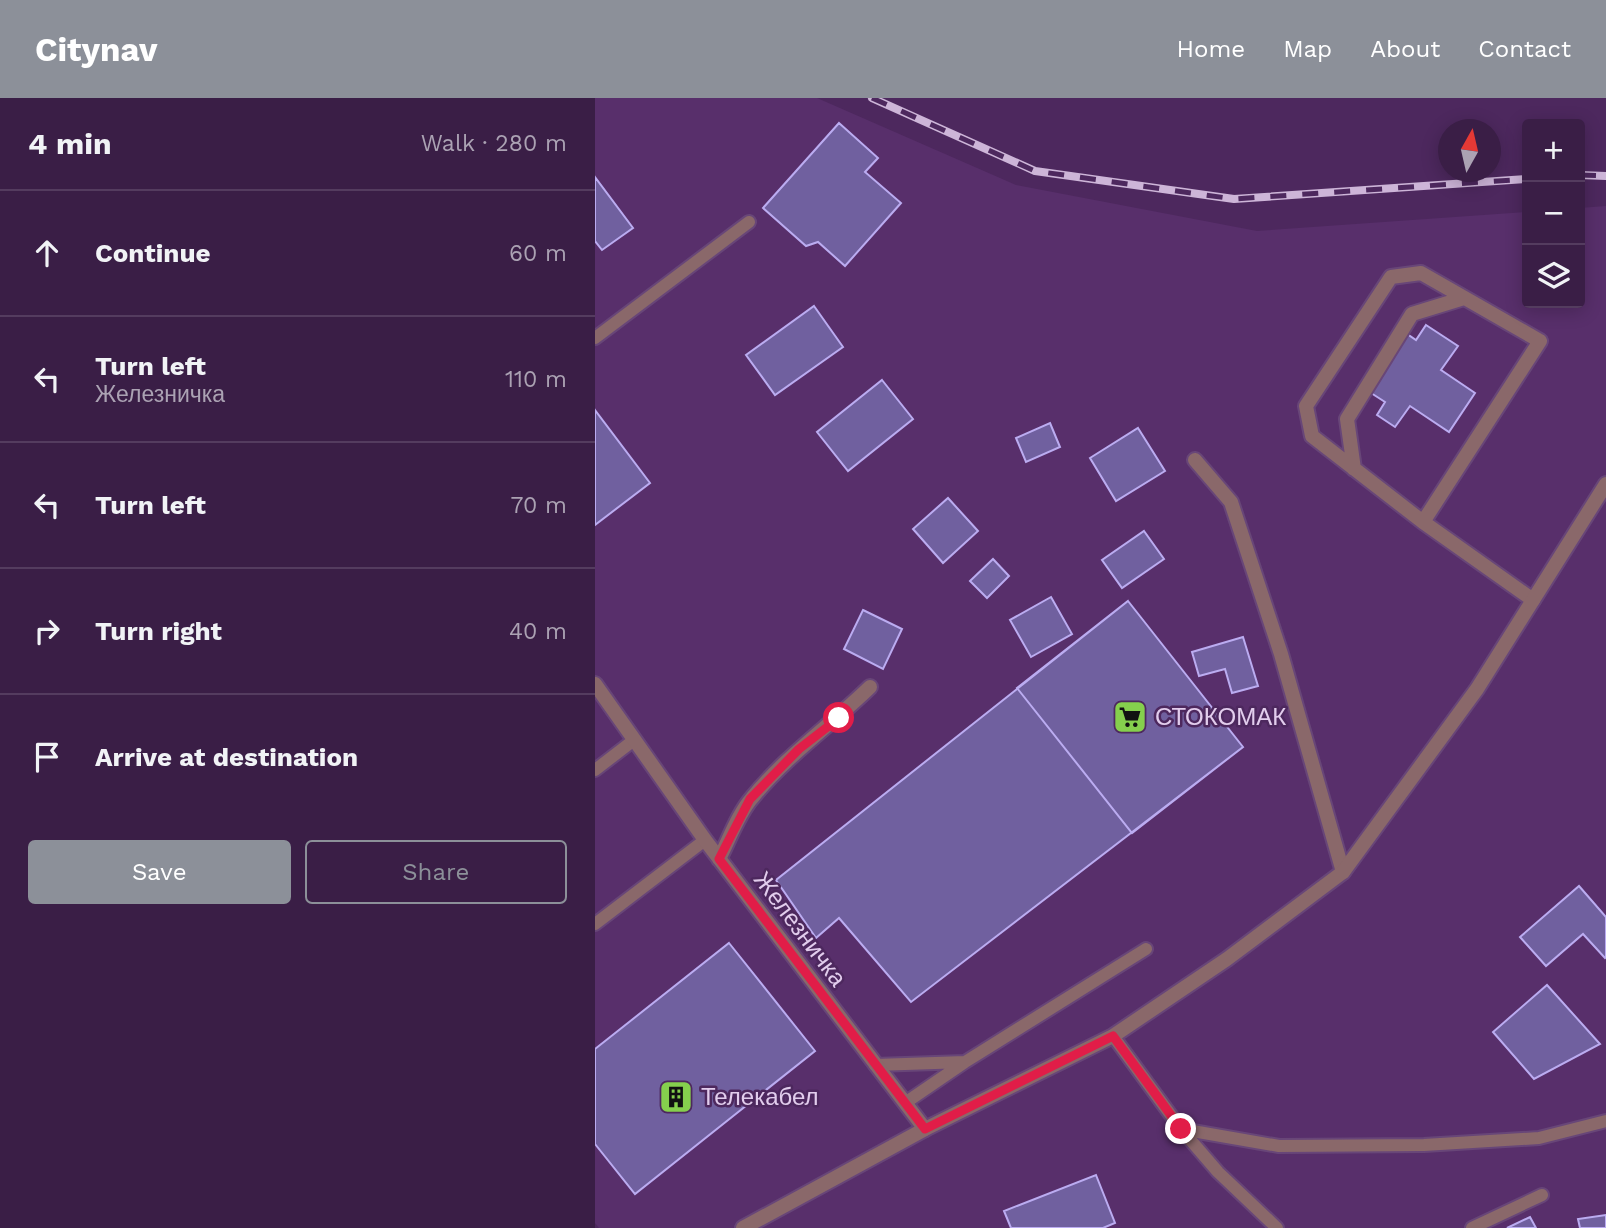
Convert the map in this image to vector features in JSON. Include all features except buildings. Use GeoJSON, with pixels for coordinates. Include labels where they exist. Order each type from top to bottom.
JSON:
{"type":"FeatureCollection","features":[{"type":"Feature","properties":{"kind":"street"},"geometry":{"type":"LineString","coordinates":[[1423,522],[1540,341],[1421,273],[1391,277],[1306,406],[1312,436],[1423,522],[1533,600]]}},
{"type":"Feature","properties":{"kind":"street"},"geometry":{"type":"LineString","coordinates":[[1354,468],[1347,419],[1412,314],[1464,298]]}},
{"type":"Feature","properties":{"kind":"street"},"geometry":{"type":"LineString","coordinates":[[1195,460],[1231,502],[1281,654],[1343,872]]}},
{"type":"Feature","properties":{"kind":"street"},"geometry":{"type":"LineString","coordinates":[[743,1228],[925,1129],[1113,1036],[1227,959],[1343,872],[1477,689],[1606,484]]}},
{"type":"Feature","properties":{"kind":"street","name":"Железничка"},"geometry":{"type":"LineString","coordinates":[[595,684],[719,859],[925,1129]]}},
{"type":"Feature","properties":{"kind":"street"},"geometry":{"type":"LineString","coordinates":[[719,859],[750,799],[799,749],[839,718],[870,687]]}},
{"type":"Feature","properties":{"kind":"lane"},"geometry":{"type":"LineString","coordinates":[[595,338],[750,222]]}},
{"type":"Feature","properties":{"kind":"lane"},"geometry":{"type":"LineString","coordinates":[[595,770],[634,740]]}},
{"type":"Feature","properties":{"kind":"lane"},"geometry":{"type":"LineString","coordinates":[[595,924],[705,840]]}},
{"type":"Feature","properties":{"kind":"lane"},"geometry":{"type":"LineString","coordinates":[[905,1103],[965,1062],[1146,949]]}},
{"type":"Feature","properties":{"kind":"lane"},"geometry":{"type":"LineString","coordinates":[[1113,1036],[1181,1129],[1218,1172],[1277,1228]]}},
{"type":"Feature","properties":{"kind":"lane"},"geometry":{"type":"LineString","coordinates":[[875,1065],[965,1062]]}},
{"type":"Feature","properties":{"kind":"lane"},"geometry":{"type":"LineString","coordinates":[[1181,1129],[1279,1146],[1424,1145],[1539,1138],[1606,1121]]}},
{"type":"Feature","properties":{"kind":"lane"},"geometry":{"type":"LineString","coordinates":[[1472,1228],[1542,1195]]}},
{"type":"Feature","properties":{"kind":"shaded area"},"geometry":{"type":"Polygon","coordinates":[[[595,98],[817,98],[1016,185],[1257,231],[1522,212],[1522,308],[1585,308],[1585,208],[1606,206],[1606,1228],[599,1228],[595,1223],[595,98]]]}},
{"type":"Feature","properties":{"kind":"railway"},"geometry":{"type":"LineString","coordinates":[[872,98],[1035,171],[1234,199],[1522,179]]}},
{"type":"Feature","properties":{"kind":"railway"},"geometry":{"type":"LineString","coordinates":[[1585,175],[1606,176]]}},
{"type":"Feature","properties":{"kind":"place","name":"СТОКОМАК"},"geometry":{"type":"Point","coordinates":[1130,717]}},
{"type":"Feature","properties":{"kind":"place","name":"Телекабел"},"geometry":{"type":"Point","coordinates":[676,1097]}},
{"type":"Feature","properties":{"kind":"route"},"geometry":{"type":"LineString","coordinates":[[839,718],[799,749],[750,799],[719,859],[925,1129],[1113,1036],[1181,1129]]}}]}
